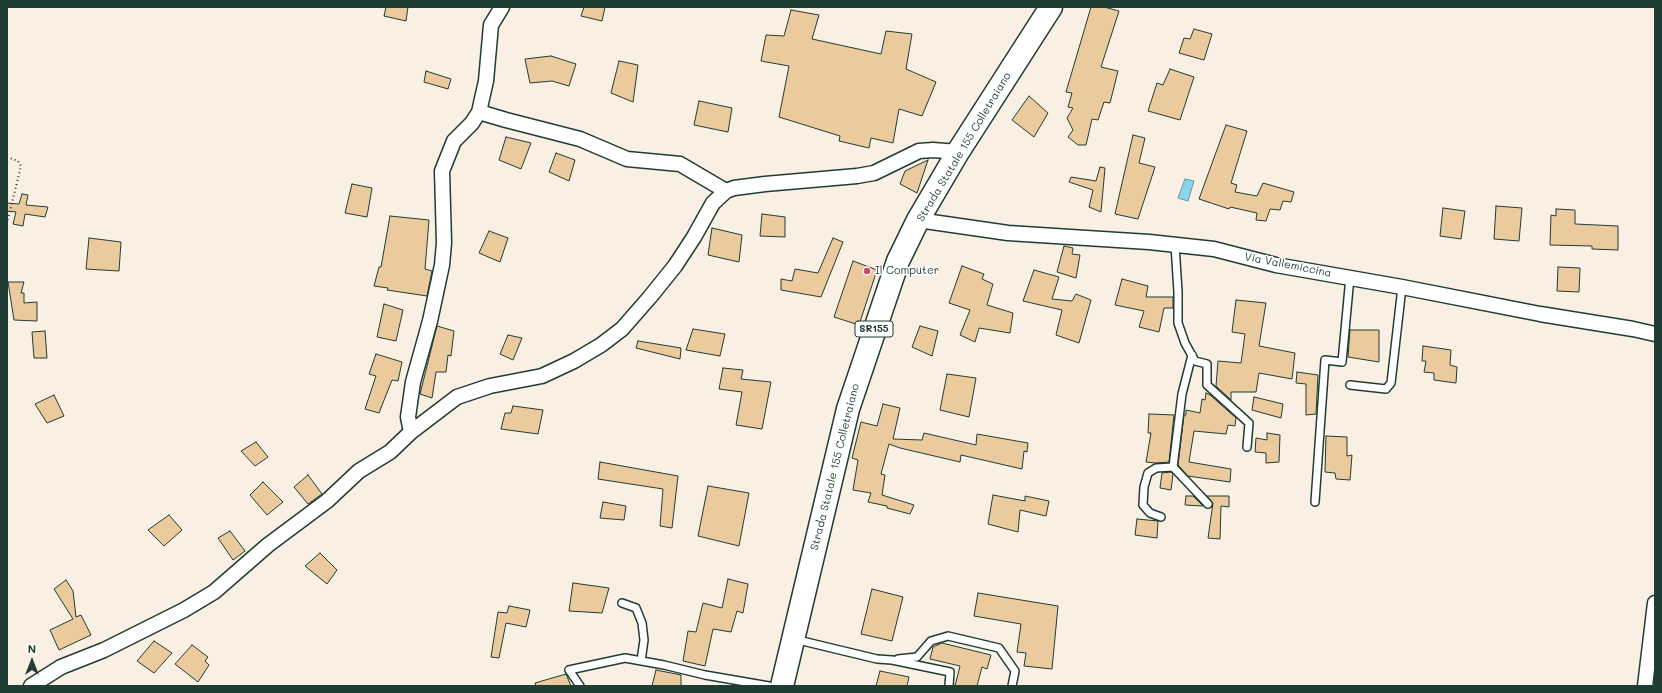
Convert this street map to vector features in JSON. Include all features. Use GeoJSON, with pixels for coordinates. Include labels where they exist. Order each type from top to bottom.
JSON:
{"type":"FeatureCollection","features":[{"type":"Feature","properties":{"kind":"main road","name":"Strada Statale 155 Colletraiano"},"geometry":{"type":"LineString","coordinates":[[782,686],[848,409],[898,261],[918,220],[958,152],[1052,7]]}},
{"type":"Feature","properties":{"kind":"street"},"geometry":{"type":"LineString","coordinates":[[411,432],[408,416],[413,382],[430,321],[442,265],[444,243],[442,171],[454,141],[472,123],[479,112],[486,81],[491,25],[502,7]]}},
{"type":"Feature","properties":{"kind":"street"},"geometry":{"type":"LineString","coordinates":[[479,112],[580,139],[627,159],[680,164],[726,191]]}},
{"type":"Feature","properties":{"kind":"street"},"geometry":{"type":"LineString","coordinates":[[31,686],[61,667],[104,650],[184,610],[214,592],[268,545],[327,501],[359,471],[390,452],[411,432],[457,397],[490,386],[542,376],[574,361],[601,345],[622,329],[675,266],[694,237],[713,203],[726,191],[734,188],[765,184],[857,176],[874,173],[919,151],[933,150],[958,152]]}},
{"type":"Feature","properties":{"kind":"street","name":"Via Vallemiccina"},"geometry":{"type":"LineString","coordinates":[[918,220],[1008,233],[1214,249],[1276,265],[1402,286],[1510,308],[1655,334]]}},
{"type":"Feature","properties":{"kind":"street"},"geometry":{"type":"LineString","coordinates":[[1645,686],[1655,603]]}},
{"type":"Feature","properties":{"kind":"lane"},"geometry":{"type":"LineString","coordinates":[[1175,245],[1178,323],[1185,344],[1195,361],[1208,364],[1207,385],[1249,423],[1247,447]]}},
{"type":"Feature","properties":{"kind":"lane"},"geometry":{"type":"LineString","coordinates":[[1314,502],[1325,360],[1342,362],[1350,277]]}},
{"type":"Feature","properties":{"kind":"lane"},"geometry":{"type":"LineString","coordinates":[[1350,385],[1386,389],[1391,383],[1402,286]]}},
{"type":"Feature","properties":{"kind":"lane"},"geometry":{"type":"LineString","coordinates":[[1192,355],[1182,394],[1174,466],[1208,504]]}},
{"type":"Feature","properties":{"kind":"lane"},"geometry":{"type":"LineString","coordinates":[[1161,517],[1150,513],[1143,505],[1144,487],[1148,473],[1156,468],[1174,466]]}},
{"type":"Feature","properties":{"kind":"lane"},"geometry":{"type":"LineString","coordinates":[[622,603],[636,608],[642,623],[644,640],[641,661]]}},
{"type":"Feature","properties":{"kind":"lane"},"geometry":{"type":"LineString","coordinates":[[892,660],[917,656],[931,641],[948,636],[999,648],[1015,671],[1012,686]]}},
{"type":"Feature","properties":{"kind":"lane"},"geometry":{"type":"LineString","coordinates":[[792,639],[877,659],[892,660],[950,672],[949,686]]}},
{"type":"Feature","properties":{"kind":"lane"},"geometry":{"type":"LineString","coordinates":[[580,686],[569,670],[625,658],[705,675],[769,686]]}},
{"type":"Feature","properties":{"kind":"path"},"geometry":{"type":"LineString","coordinates":[[7,157],[18,161],[21,166],[7,223]]}},
{"type":"Feature","properties":{"kind":"water"},"geometry":{"type":"Polygon","coordinates":[[[1185,179],[1194,181],[1188,201],[1178,198],[1185,179]]]}},
{"type":"Feature","properties":{"kind":"building"},"geometry":{"type":"Polygon","coordinates":[[[386,7],[408,7],[406,21],[384,16],[386,7]]]}},
{"type":"Feature","properties":{"kind":"building"},"geometry":{"type":"Polygon","coordinates":[[[584,7],[605,7],[602,21],[581,16],[584,7]]]}},
{"type":"Feature","properties":{"kind":"building"},"geometry":{"type":"Polygon","coordinates":[[[1091,7],[1104,7],[1119,11],[1101,67],[1118,71],[1110,103],[1104,102],[1098,120],[1092,119],[1086,145],[1078,145],[1068,137],[1073,130],[1067,118],[1073,108],[1068,107],[1072,93],[1066,92],[1091,7]]]}},
{"type":"Feature","properties":{"kind":"building"},"geometry":{"type":"Polygon","coordinates":[[[791,10],[819,15],[812,39],[881,54],[886,31],[912,34],[906,69],[936,82],[922,116],[899,109],[893,143],[871,138],[869,148],[839,141],[840,136],[779,117],[789,66],[761,61],[766,35],[784,36],[791,10]]]}},
{"type":"Feature","properties":{"kind":"building"},"geometry":{"type":"Polygon","coordinates":[[[1194,29],[1212,34],[1204,60],[1179,53],[1184,38],[1190,39],[1194,29]]]}},
{"type":"Feature","properties":{"kind":"building"},"geometry":{"type":"Polygon","coordinates":[[[551,56],[576,64],[569,86],[552,81],[530,83],[525,59],[551,56]]]}},
{"type":"Feature","properties":{"kind":"building"},"geometry":{"type":"Polygon","coordinates":[[[619,61],[638,65],[633,102],[611,93],[619,61]]]}},
{"type":"Feature","properties":{"kind":"building"},"geometry":{"type":"Polygon","coordinates":[[[1170,69],[1194,77],[1180,120],[1148,111],[1157,83],[1163,85],[1170,69]]]}},
{"type":"Feature","properties":{"kind":"building"},"geometry":{"type":"Polygon","coordinates":[[[426,71],[451,79],[448,89],[424,82],[426,71]]]}},
{"type":"Feature","properties":{"kind":"building"},"geometry":{"type":"Polygon","coordinates":[[[1029,96],[1048,113],[1034,137],[1012,120],[1029,96]]]}},
{"type":"Feature","properties":{"kind":"building"},"geometry":{"type":"Polygon","coordinates":[[[699,101],[732,108],[728,132],[694,125],[699,101]]]}},
{"type":"Feature","properties":{"kind":"building"},"geometry":{"type":"Polygon","coordinates":[[[1226,125],[1247,131],[1231,183],[1237,185],[1235,192],[1257,196],[1263,183],[1294,192],[1291,202],[1283,201],[1280,210],[1270,209],[1266,221],[1256,220],[1257,213],[1230,207],[1229,209],[1199,199],[1226,125]]]}},
{"type":"Feature","properties":{"kind":"building"},"geometry":{"type":"Polygon","coordinates":[[[1133,135],[1145,138],[1139,163],[1155,167],[1138,219],[1115,214],[1133,135]]]}},
{"type":"Feature","properties":{"kind":"building"},"geometry":{"type":"Polygon","coordinates":[[[506,137],[531,143],[521,169],[499,160],[506,137]]]}},
{"type":"Feature","properties":{"kind":"building"},"geometry":{"type":"Polygon","coordinates":[[[556,153],[575,160],[569,181],[549,172],[556,153]]]}},
{"type":"Feature","properties":{"kind":"building"},"geometry":{"type":"Polygon","coordinates":[[[928,160],[917,193],[900,184],[905,171],[928,160]]]}},
{"type":"Feature","properties":{"kind":"building"},"geometry":{"type":"Polygon","coordinates":[[[1100,167],[1105,168],[1101,212],[1089,207],[1093,190],[1069,182],[1071,177],[1096,181],[1100,167]]]}},
{"type":"Feature","properties":{"kind":"building"},"geometry":{"type":"Polygon","coordinates":[[[352,184],[372,188],[367,217],[345,213],[352,184]]]}},
{"type":"Feature","properties":{"kind":"building"},"geometry":{"type":"Polygon","coordinates":[[[22,194],[28,195],[26,205],[48,207],[45,217],[25,214],[23,226],[13,224],[16,212],[7,211],[7,203],[19,204],[22,194]]]}},
{"type":"Feature","properties":{"kind":"building"},"geometry":{"type":"Polygon","coordinates":[[[1496,206],[1522,208],[1519,241],[1494,239],[1496,206]]]}},
{"type":"Feature","properties":{"kind":"building"},"geometry":{"type":"Polygon","coordinates":[[[1443,208],[1465,211],[1461,239],[1440,236],[1443,208]]]}},
{"type":"Feature","properties":{"kind":"building"},"geometry":{"type":"Polygon","coordinates":[[[1556,209],[1575,210],[1575,224],[1618,226],[1618,250],[1592,249],[1592,246],[1550,245],[1551,215],[1556,216],[1556,209]]]}},
{"type":"Feature","properties":{"kind":"building"},"geometry":{"type":"Polygon","coordinates":[[[762,214],[785,217],[785,237],[760,236],[762,214]]]}},
{"type":"Feature","properties":{"kind":"building"},"geometry":{"type":"Polygon","coordinates":[[[390,216],[429,220],[425,269],[432,271],[427,296],[387,290],[388,288],[374,286],[379,267],[381,267],[390,216]]]}},
{"type":"Feature","properties":{"kind":"building"},"geometry":{"type":"Polygon","coordinates":[[[712,228],[742,235],[739,262],[708,255],[712,228]]]}},
{"type":"Feature","properties":{"kind":"building"},"geometry":{"type":"Polygon","coordinates":[[[489,231],[508,238],[500,262],[479,253],[489,231]]]}},
{"type":"Feature","properties":{"kind":"building"},"geometry":{"type":"Polygon","coordinates":[[[89,238],[121,242],[119,271],[86,269],[89,238]]]}},
{"type":"Feature","properties":{"kind":"building"},"geometry":{"type":"Polygon","coordinates":[[[833,238],[843,242],[821,297],[781,290],[781,279],[792,281],[795,269],[818,273],[833,238]]]}},
{"type":"Feature","properties":{"kind":"building"},"geometry":{"type":"Polygon","coordinates":[[[1064,246],[1073,248],[1072,254],[1080,255],[1076,278],[1057,272],[1064,246]]]}},
{"type":"Feature","properties":{"kind":"building"},"geometry":{"type":"Polygon","coordinates":[[[853,261],[877,270],[859,325],[834,317],[853,261]]]}},
{"type":"Feature","properties":{"kind":"building"},"geometry":{"type":"Polygon","coordinates":[[[962,266],[984,274],[982,279],[993,284],[987,305],[1013,313],[1010,333],[979,328],[975,342],[960,335],[970,310],[949,303],[962,266]]]}},
{"type":"Feature","properties":{"kind":"building"},"geometry":{"type":"Polygon","coordinates":[[[1558,267],[1580,268],[1579,292],[1557,291],[1558,267]]]}},
{"type":"Feature","properties":{"kind":"building"},"geometry":{"type":"Polygon","coordinates":[[[1034,270],[1059,277],[1052,299],[1072,301],[1076,294],[1091,300],[1079,343],[1056,335],[1062,310],[1023,301],[1034,270]]]}},
{"type":"Feature","properties":{"kind":"building"},"geometry":{"type":"Polygon","coordinates":[[[1122,279],[1148,286],[1146,297],[1173,297],[1173,308],[1164,308],[1159,332],[1139,327],[1144,311],[1115,305],[1122,279]]]}},
{"type":"Feature","properties":{"kind":"building"},"geometry":{"type":"Polygon","coordinates":[[[8,282],[24,282],[21,293],[24,293],[24,303],[37,302],[37,321],[14,320],[8,282]]]}},
{"type":"Feature","properties":{"kind":"building"},"geometry":{"type":"Polygon","coordinates":[[[1236,300],[1266,303],[1259,346],[1295,353],[1292,379],[1259,373],[1256,392],[1231,392],[1231,400],[1216,386],[1218,361],[1241,363],[1245,334],[1232,332],[1236,300]]]}},
{"type":"Feature","properties":{"kind":"building"},"geometry":{"type":"Polygon","coordinates":[[[384,304],[403,310],[396,341],[377,337],[384,304]]]}},
{"type":"Feature","properties":{"kind":"building"},"geometry":{"type":"Polygon","coordinates":[[[437,326],[454,331],[451,356],[448,355],[446,372],[436,372],[432,398],[420,394],[437,326]]]}},
{"type":"Feature","properties":{"kind":"building"},"geometry":{"type":"Polygon","coordinates":[[[920,326],[938,331],[932,356],[912,347],[920,326]]]}},
{"type":"Feature","properties":{"kind":"building"},"geometry":{"type":"Polygon","coordinates":[[[693,329],[725,334],[720,356],[686,350],[693,329]]]}},
{"type":"Feature","properties":{"kind":"building"},"geometry":{"type":"Polygon","coordinates":[[[1350,330],[1379,330],[1379,362],[1348,357],[1350,330]]]}},
{"type":"Feature","properties":{"kind":"building"},"geometry":{"type":"Polygon","coordinates":[[[45,331],[47,358],[34,358],[32,332],[45,331]]]}},
{"type":"Feature","properties":{"kind":"building"},"geometry":{"type":"Polygon","coordinates":[[[508,335],[522,338],[513,360],[500,354],[508,335]]]}},
{"type":"Feature","properties":{"kind":"building"},"geometry":{"type":"Polygon","coordinates":[[[638,341],[681,348],[680,359],[636,348],[638,341]]]}},
{"type":"Feature","properties":{"kind":"building"},"geometry":{"type":"Polygon","coordinates":[[[1423,346],[1451,350],[1450,365],[1457,367],[1456,383],[1434,380],[1434,373],[1424,372],[1426,361],[1422,361],[1423,346]]]}},
{"type":"Feature","properties":{"kind":"building"},"geometry":{"type":"Polygon","coordinates":[[[376,354],[402,362],[398,381],[392,380],[379,413],[365,409],[376,376],[369,374],[376,354]]]}},
{"type":"Feature","properties":{"kind":"building"},"geometry":{"type":"Polygon","coordinates":[[[723,368],[743,370],[741,379],[771,382],[762,429],[736,425],[742,392],[719,389],[723,368]]]}},
{"type":"Feature","properties":{"kind":"building"},"geometry":{"type":"Polygon","coordinates":[[[1297,372],[1318,375],[1316,414],[1306,415],[1306,384],[1296,383],[1297,372]]]}},
{"type":"Feature","properties":{"kind":"building"},"geometry":{"type":"Polygon","coordinates":[[[947,374],[976,378],[969,417],[940,410],[947,374]]]}},
{"type":"Feature","properties":{"kind":"building"},"geometry":{"type":"Polygon","coordinates":[[[1206,393],[1236,418],[1235,426],[1228,425],[1226,434],[1194,431],[1189,462],[1231,469],[1230,482],[1188,476],[1178,465],[1184,415],[1186,415],[1186,410],[1200,413],[1202,399],[1205,400],[1206,393]]]}},
{"type":"Feature","properties":{"kind":"building"},"geometry":{"type":"Polygon","coordinates":[[[54,395],[64,416],[47,423],[35,404],[54,395]]]}},
{"type":"Feature","properties":{"kind":"building"},"geometry":{"type":"Polygon","coordinates":[[[1254,397],[1283,404],[1281,418],[1252,410],[1254,397]]]}},
{"type":"Feature","properties":{"kind":"building"},"geometry":{"type":"Polygon","coordinates":[[[883,404],[900,408],[893,439],[922,440],[924,433],[976,445],[977,434],[1028,443],[1027,452],[1024,451],[1022,469],[961,455],[960,462],[889,444],[881,474],[885,475],[882,495],[914,505],[910,514],[887,508],[887,506],[868,502],[871,493],[853,490],[858,460],[852,458],[861,422],[877,426],[883,404]]]}},
{"type":"Feature","properties":{"kind":"building"},"geometry":{"type":"Polygon","coordinates":[[[513,406],[543,410],[538,434],[501,429],[505,413],[511,413],[513,406]]]}},
{"type":"Feature","properties":{"kind":"building"},"geometry":{"type":"Polygon","coordinates":[[[1149,414],[1174,415],[1169,462],[1146,462],[1151,433],[1148,433],[1149,414]]]}},
{"type":"Feature","properties":{"kind":"building"},"geometry":{"type":"Polygon","coordinates":[[[1267,433],[1280,435],[1279,462],[1266,463],[1266,453],[1255,452],[1256,438],[1267,440],[1267,433]]]}},
{"type":"Feature","properties":{"kind":"building"},"geometry":{"type":"Polygon","coordinates":[[[1326,436],[1347,437],[1347,456],[1352,455],[1350,480],[1336,479],[1335,473],[1325,472],[1326,436]]]}},
{"type":"Feature","properties":{"kind":"building"},"geometry":{"type":"Polygon","coordinates":[[[256,442],[268,457],[255,466],[241,451],[256,442]]]}},
{"type":"Feature","properties":{"kind":"building"},"geometry":{"type":"Polygon","coordinates":[[[600,462],[678,476],[672,528],[660,526],[663,489],[598,479],[600,462]]]}},
{"type":"Feature","properties":{"kind":"building"},"geometry":{"type":"Polygon","coordinates":[[[1171,472],[1173,474],[1171,490],[1160,488],[1162,473],[1171,472]]]}},
{"type":"Feature","properties":{"kind":"building"},"geometry":{"type":"Polygon","coordinates":[[[308,475],[322,494],[308,504],[294,487],[308,475]]]}},
{"type":"Feature","properties":{"kind":"building"},"geometry":{"type":"Polygon","coordinates":[[[263,482],[283,502],[267,515],[250,495],[263,482]]]}},
{"type":"Feature","properties":{"kind":"building"},"geometry":{"type":"Polygon","coordinates":[[[708,486],[749,493],[739,546],[698,536],[708,486]]]}},
{"type":"Feature","properties":{"kind":"building"},"geometry":{"type":"Polygon","coordinates":[[[993,495],[1025,501],[1025,496],[1049,501],[1046,516],[1020,510],[1018,532],[988,524],[993,495]]]}},
{"type":"Feature","properties":{"kind":"building"},"geometry":{"type":"Polygon","coordinates":[[[1186,496],[1193,496],[1203,506],[1185,505],[1186,496]]]}},
{"type":"Feature","properties":{"kind":"building"},"geometry":{"type":"Polygon","coordinates":[[[1207,496],[1229,496],[1229,507],[1221,506],[1220,539],[1208,538],[1213,503],[1207,496]]]}},
{"type":"Feature","properties":{"kind":"building"},"geometry":{"type":"Polygon","coordinates":[[[603,502],[626,506],[624,520],[600,518],[603,502]]]}},
{"type":"Feature","properties":{"kind":"building"},"geometry":{"type":"Polygon","coordinates":[[[169,515],[182,530],[164,546],[148,530],[169,515]]]}},
{"type":"Feature","properties":{"kind":"building"},"geometry":{"type":"Polygon","coordinates":[[[1137,519],[1158,521],[1157,538],[1135,535],[1137,519]]]}},
{"type":"Feature","properties":{"kind":"building"},"geometry":{"type":"Polygon","coordinates":[[[230,531],[245,551],[233,560],[218,538],[230,531]]]}},
{"type":"Feature","properties":{"kind":"building"},"geometry":{"type":"Polygon","coordinates":[[[320,553],[337,570],[327,584],[305,566],[320,553]]]}},
{"type":"Feature","properties":{"kind":"building"},"geometry":{"type":"Polygon","coordinates":[[[728,579],[748,584],[743,613],[737,611],[731,632],[713,629],[705,666],[683,661],[688,631],[696,632],[703,603],[722,608],[728,579]]]}},
{"type":"Feature","properties":{"kind":"building"},"geometry":{"type":"Polygon","coordinates":[[[66,580],[73,591],[76,617],[81,615],[91,635],[59,650],[50,630],[73,619],[54,589],[66,580]]]}},
{"type":"Feature","properties":{"kind":"building"},"geometry":{"type":"Polygon","coordinates":[[[573,583],[609,588],[602,613],[569,611],[573,583]]]}},
{"type":"Feature","properties":{"kind":"building"},"geometry":{"type":"Polygon","coordinates":[[[872,589],[903,597],[892,641],[861,634],[872,589]]]}},
{"type":"Feature","properties":{"kind":"building"},"geometry":{"type":"Polygon","coordinates":[[[978,593],[1058,606],[1052,669],[1024,666],[1026,653],[1017,652],[1021,624],[974,616],[978,593]]]}},
{"type":"Feature","properties":{"kind":"building"},"geometry":{"type":"Polygon","coordinates":[[[509,606],[530,610],[526,627],[506,623],[499,658],[491,657],[498,612],[507,613],[509,606]]]}},
{"type":"Feature","properties":{"kind":"building"},"geometry":{"type":"Polygon","coordinates":[[[154,641],[172,653],[154,673],[137,661],[154,641]]]}},
{"type":"Feature","properties":{"kind":"building"},"geometry":{"type":"Polygon","coordinates":[[[942,643],[991,655],[987,669],[982,667],[977,686],[955,686],[960,666],[930,659],[933,647],[942,643]]]}},
{"type":"Feature","properties":{"kind":"building"},"geometry":{"type":"Polygon","coordinates":[[[192,645],[208,657],[205,661],[209,665],[198,682],[175,664],[192,645]]]}},
{"type":"Feature","properties":{"kind":"building"},"geometry":{"type":"Polygon","coordinates":[[[656,670],[681,675],[681,686],[652,686],[656,670]]]}},
{"type":"Feature","properties":{"kind":"building"},"geometry":{"type":"Polygon","coordinates":[[[880,671],[909,677],[907,686],[876,686],[880,671]]]}},
{"type":"Feature","properties":{"kind":"building"},"geometry":{"type":"Polygon","coordinates":[[[566,674],[571,686],[536,686],[535,683],[566,674]]]}},
{"type":"Feature","properties":{"kind":"place","name":"Il Computer"},"geometry":{"type":"Point","coordinates":[867,271]}}]}
